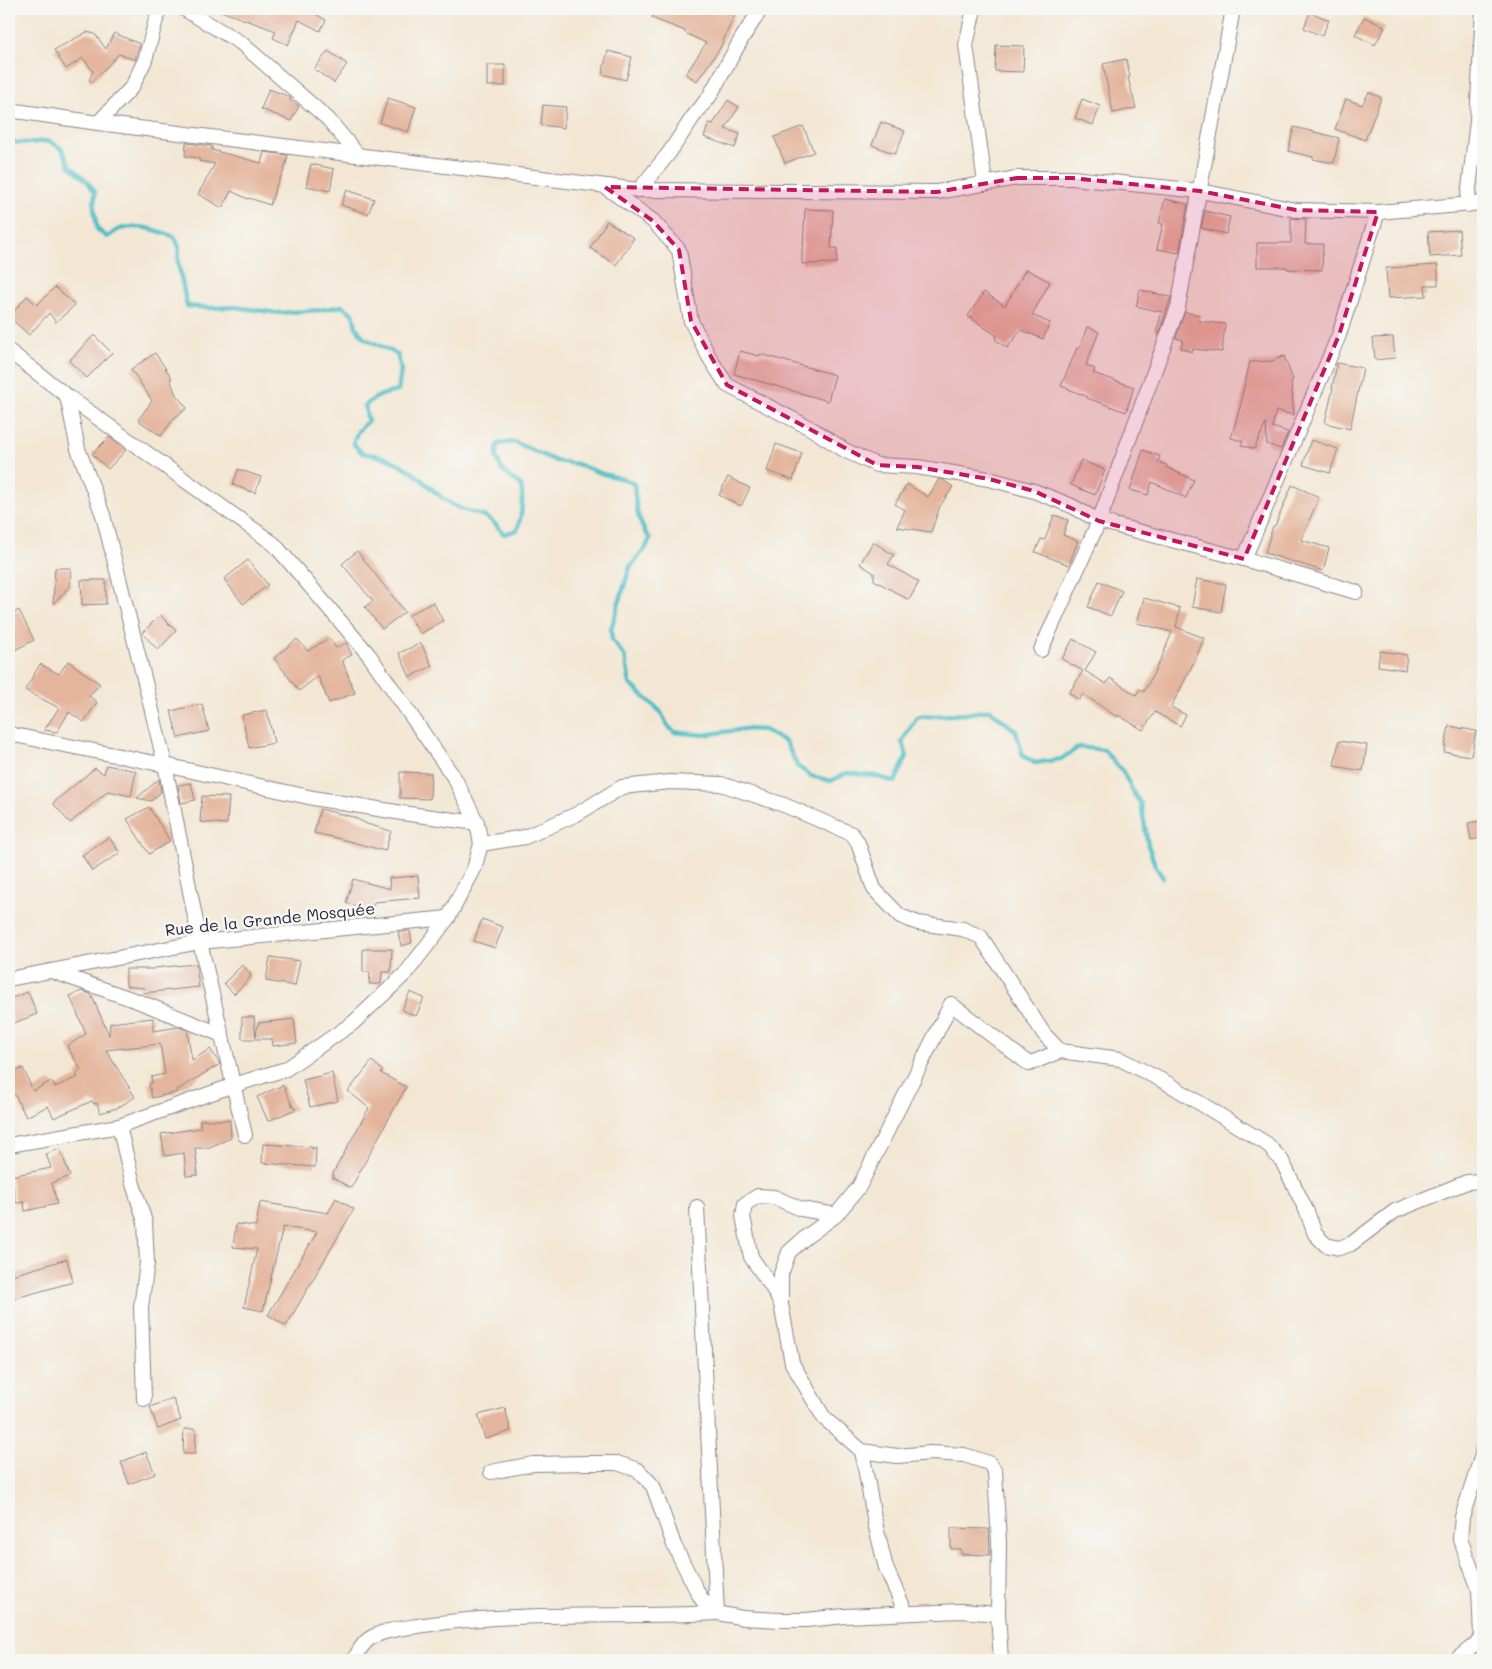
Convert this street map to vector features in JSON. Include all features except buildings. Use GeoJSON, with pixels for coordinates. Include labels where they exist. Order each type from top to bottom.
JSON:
{"type":"FeatureCollection","features":[{"type":"Feature","properties":{"kind":"street"},"geometry":{"type":"LineString","coordinates":[[98,123],[132,87],[145,60],[159,9]]}},
{"type":"Feature","properties":{"kind":"street"},"geometry":{"type":"LineString","coordinates":[[184,9],[241,43],[328,119],[358,155]]}},
{"type":"Feature","properties":{"kind":"street"},"geometry":{"type":"LineString","coordinates":[[639,190],[669,153],[693,116],[710,97],[742,38],[761,9]]}},
{"type":"Feature","properties":{"kind":"street"},"geometry":{"type":"LineString","coordinates":[[974,9],[966,45],[985,183]]}},
{"type":"Feature","properties":{"kind":"street"},"geometry":{"type":"LineString","coordinates":[[1041,650],[1099,521],[1178,307],[1233,9]]}},
{"type":"Feature","properties":{"kind":"street"},"geometry":{"type":"LineString","coordinates":[[1467,205],[1480,121],[1483,9]]}},
{"type":"Feature","properties":{"kind":"street"},"geometry":{"type":"LineString","coordinates":[[9,110],[98,123],[639,190],[937,192],[1017,178],[1072,178],[1200,190],[1296,210],[1378,212],[1483,202]]}},
{"type":"Feature","properties":{"kind":"street"},"geometry":{"type":"LineString","coordinates":[[605,187],[653,221],[679,250],[691,321],[709,357],[727,385],[812,430],[846,451],[877,465],[917,467],[989,479],[1034,491],[1072,506],[1099,521],[1244,559],[1356,592]]}},
{"type":"Feature","properties":{"kind":"street"},"geometry":{"type":"LineString","coordinates":[[1244,559],[1339,335],[1378,212]]}},
{"type":"Feature","properties":{"kind":"street"},"geometry":{"type":"LineString","coordinates":[[9,351],[67,396],[274,544],[369,655],[455,778],[478,823],[481,844],[474,869],[448,918],[406,973],[353,1022],[286,1069],[234,1085],[119,1126],[9,1145]]}},
{"type":"Feature","properties":{"kind":"street"},"geometry":{"type":"LineString","coordinates":[[67,396],[78,449],[103,515],[147,690],[165,765],[200,942],[245,1135]]}},
{"type":"Feature","properties":{"kind":"street"},"geometry":{"type":"LineString","coordinates":[[9,734],[165,765],[313,798],[478,823]]}},
{"type":"Feature","properties":{"kind":"street"},"geometry":{"type":"LineString","coordinates":[[481,844],[525,837],[577,814],[622,788],[632,786],[670,782],[721,784],[784,805],[852,834],[858,843],[874,889],[900,916],[918,923],[963,929],[981,937],[1044,1034],[1060,1051]]}},
{"type":"Feature","properties":{"kind":"street","name":"Rue de la Grande Mosquée"},"geometry":{"type":"LineString","coordinates":[[9,979],[200,942],[448,918]]}},
{"type":"Feature","properties":{"kind":"street"},"geometry":{"type":"LineString","coordinates":[[50,971],[140,1002],[222,1035]]}},
{"type":"Feature","properties":{"kind":"street"},"geometry":{"type":"LineString","coordinates":[[1001,1660],[998,1614],[1000,1543],[995,1471],[989,1463],[964,1454],[931,1453],[897,1456],[862,1451],[824,1418],[792,1363],[781,1304],[781,1274],[789,1252],[806,1236],[836,1215],[859,1187],[951,1004],[1029,1064],[1060,1051],[1120,1059],[1167,1083],[1267,1144],[1282,1162],[1307,1212],[1315,1234],[1326,1245],[1340,1248],[1351,1244],[1395,1211],[1466,1182],[1483,1181]]}},
{"type":"Feature","properties":{"kind":"street"},"geometry":{"type":"LineString","coordinates":[[119,1126],[133,1184],[146,1222],[147,1263],[142,1308],[144,1399]]}},
{"type":"Feature","properties":{"kind":"street"},"geometry":{"type":"LineString","coordinates":[[781,1304],[772,1287],[751,1257],[743,1216],[745,1204],[758,1196],[774,1197],[801,1209],[836,1215]]}},
{"type":"Feature","properties":{"kind":"street"},"geometry":{"type":"LineString","coordinates":[[697,1207],[717,1613]]}},
{"type":"Feature","properties":{"kind":"street"},"geometry":{"type":"LineString","coordinates":[[1456,1660],[1477,1643],[1481,1636],[1479,1589],[1460,1539],[1462,1517],[1483,1448]]}},
{"type":"Feature","properties":{"kind":"street"},"geometry":{"type":"LineString","coordinates":[[862,1451],[875,1523],[886,1568],[906,1613]]}},
{"type":"Feature","properties":{"kind":"street"},"geometry":{"type":"LineString","coordinates":[[490,1472],[533,1464],[580,1463],[617,1463],[638,1470],[653,1486],[674,1545],[698,1593],[703,1601],[717,1613]]}},
{"type":"Feature","properties":{"kind":"street"},"geometry":{"type":"LineString","coordinates":[[354,1660],[368,1639],[382,1633],[453,1621],[611,1614],[652,1616],[717,1613],[743,1618],[780,1620],[961,1611],[998,1614]]}},
{"type":"Feature","properties":{"kind":"highlighted area"},"geometry":{"type":"Polygon","coordinates":[[[1017,178],[1072,178],[1200,191],[1296,210],[1378,212],[1339,335],[1244,559],[1099,521],[1034,491],[989,479],[917,467],[877,465],[727,385],[691,321],[679,250],[653,221],[605,187],[937,192],[1017,178]]]}},
{"type":"Feature","properties":{"kind":"waterway"},"geometry":{"type":"LineString","coordinates":[[9,142],[49,141],[62,149],[70,166],[87,181],[95,192],[94,208],[97,229],[107,237],[127,227],[148,228],[175,237],[179,247],[178,262],[187,306],[235,307],[278,313],[321,310],[342,306],[353,314],[356,327],[364,338],[397,354],[401,369],[398,391],[380,396],[365,406],[368,421],[358,431],[353,443],[362,453],[387,458],[404,466],[437,494],[462,509],[487,517],[504,534],[517,530],[521,514],[522,497],[521,485],[503,472],[496,456],[498,444],[514,442],[556,461],[577,464],[634,484],[639,519],[650,539],[645,549],[630,567],[611,629],[612,640],[625,657],[630,684],[660,711],[668,726],[674,732],[703,735],[745,729],[764,730],[786,742],[797,766],[811,776],[831,781],[847,773],[875,776],[895,782],[907,756],[902,742],[917,717],[965,714],[990,710],[1016,731],[1023,756],[1035,763],[1061,759],[1079,747],[1104,750],[1123,772],[1141,804],[1148,845],[1155,865],[1163,878]]}}]}
